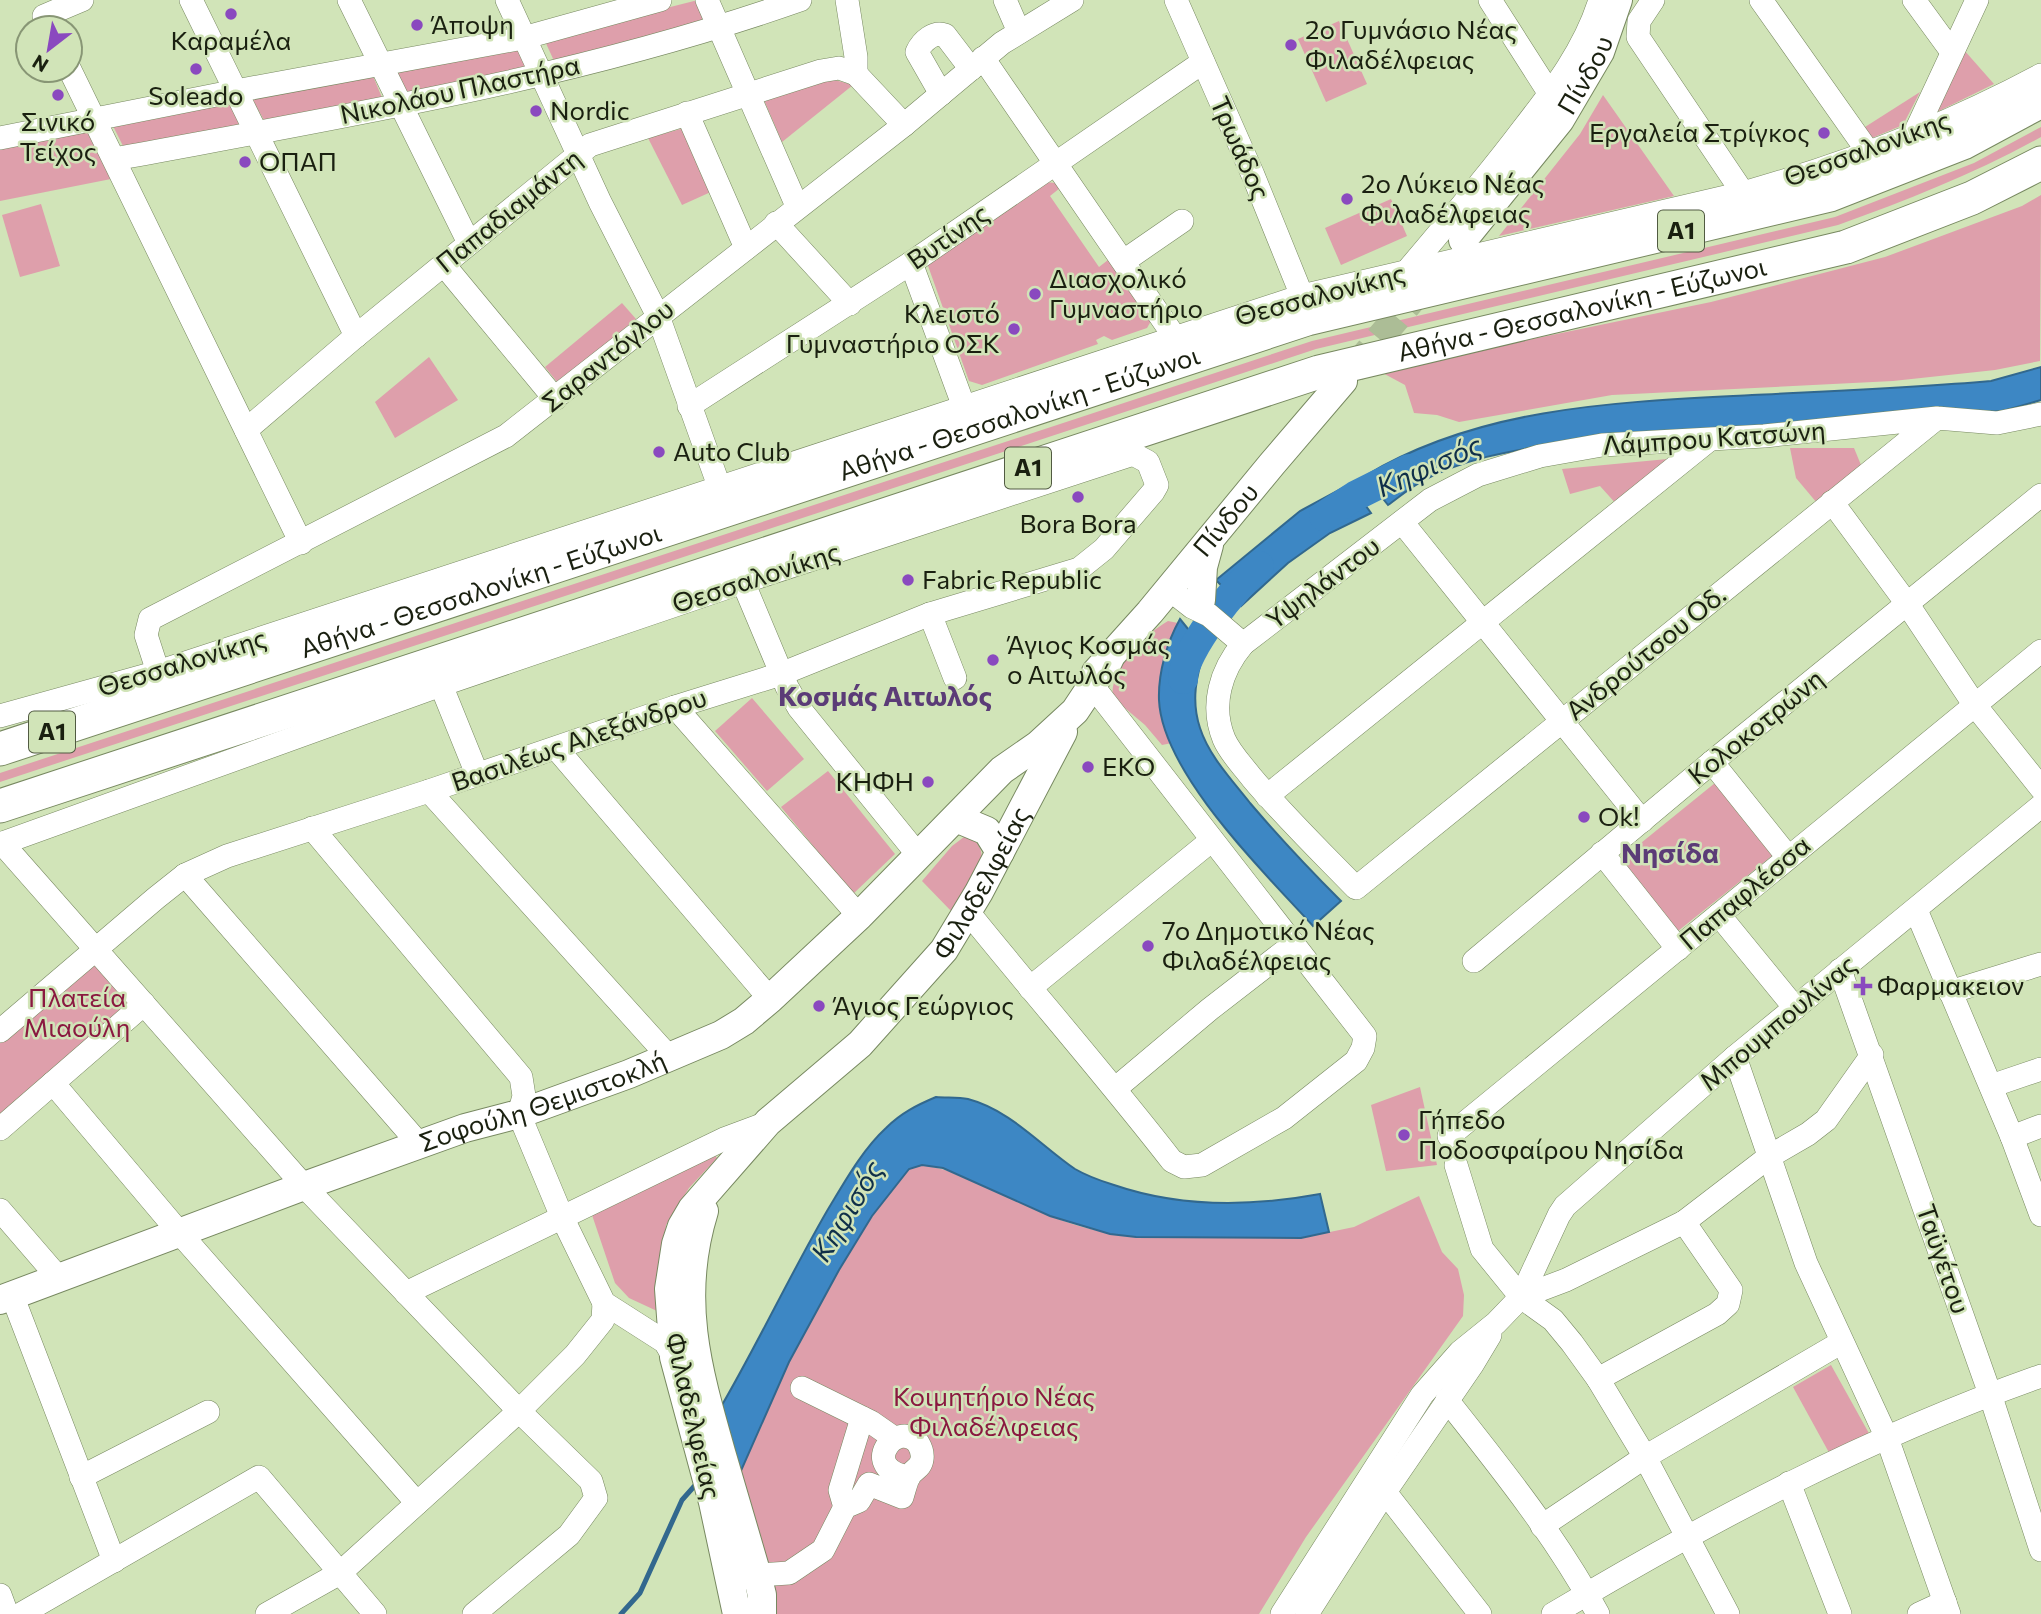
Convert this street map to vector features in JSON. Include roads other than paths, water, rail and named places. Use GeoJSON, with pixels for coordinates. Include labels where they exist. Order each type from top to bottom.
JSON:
{"type":"FeatureCollection","features":[{"type":"Feature","properties":{"kind":"highway","name":"Αθήνα - Θεσσαλονίκη - Εύζωνοι"},"geometry":{"type":"LineString","coordinates":[[0,749],[1304,308],[1830,195],[1963,143],[2041,101]]}},
{"type":"Feature","properties":{"kind":"highway","name":"Αθήνα - Θεσσαλονίκη - Εύζωνοι"},"geometry":{"type":"LineString","coordinates":[[0,806],[1319,372],[1846,247],[1972,198],[2041,163]]}},
{"type":"Feature","properties":{"kind":"highway"},"geometry":{"type":"LineString","coordinates":[[1224,320],[1304,308]]}},
{"type":"Feature","properties":{"kind":"main road","name":"Πίνδου"},"geometry":{"type":"LineString","coordinates":[[1463,240],[1560,120],[1600,52],[1618,0]]}},
{"type":"Feature","properties":{"kind":"main road","name":"Πίνδου"},"geometry":{"type":"LineString","coordinates":[[1109,660],[1343,381]]}},
{"type":"Feature","properties":{"kind":"main road"},"geometry":{"type":"LineString","coordinates":[[1150,612],[1166,608],[1214,619],[1203,567],[1214,533]]}},
{"type":"Feature","properties":{"kind":"main road","name":"Σοφούλη Θεμιστοκλή"},"geometry":{"type":"LineString","coordinates":[[1002,770],[1038,745],[1075,711],[1109,660]]}},
{"type":"Feature","properties":{"kind":"main road","name":"Σοφούλη Θεμιστοκλή"},"geometry":{"type":"LineString","coordinates":[[6,1298],[178,1231],[465,1129],[519,1114],[721,1035],[744,1021],[770,999],[859,916],[1002,770],[1026,735],[1109,660]]}},
{"type":"Feature","properties":{"kind":"main road","name":"Φιλαδελφείας"},"geometry":{"type":"LineString","coordinates":[[762,1614],[744,1577],[694,1393],[674,1357],[669,1289],[676,1244],[692,1209],[768,1122],[860,1044],[944,950],[968,912],[1075,711]]}},
{"type":"Feature","properties":{"kind":"main road"},"geometry":{"type":"LineString","coordinates":[[981,792],[1009,808],[1015,823]]}},
{"type":"Feature","properties":{"kind":"main road"},"geometry":{"type":"LineString","coordinates":[[957,818],[987,831],[1000,852]]}},
{"type":"Feature","properties":{"kind":"main road","name":"Φιλαδελφείας"},"geometry":{"type":"LineString","coordinates":[[694,1393],[691,1280],[697,1239],[713,1185]]}},
{"type":"Feature","properties":{"kind":"main road","name":"Φιλαδελφείας"},"geometry":{"type":"LineString","coordinates":[[737,1614],[744,1577]]}},
{"type":"Feature","properties":{"kind":"street"},"geometry":{"type":"LineString","coordinates":[[46,14],[82,0]]}},
{"type":"Feature","properties":{"kind":"street"},"geometry":{"type":"LineString","coordinates":[[191,0],[356,336]]}},
{"type":"Feature","properties":{"kind":"street"},"geometry":{"type":"LineString","coordinates":[[349,0],[469,243]]}},
{"type":"Feature","properties":{"kind":"street"},"geometry":{"type":"LineString","coordinates":[[507,0],[600,202],[658,316],[719,486]]}},
{"type":"Feature","properties":{"kind":"street","name":"Νικολάου Πλαστήρα"},"geometry":{"type":"LineString","coordinates":[[0,138],[523,38],[660,0]]}},
{"type":"Feature","properties":{"kind":"street"},"geometry":{"type":"LineString","coordinates":[[707,0],[797,206]]}},
{"type":"Feature","properties":{"kind":"street","name":"Νικολάου Πλαστήρα"},"geometry":{"type":"LineString","coordinates":[[115,159],[542,75],[718,29],[800,0]]}},
{"type":"Feature","properties":{"kind":"street"},"geometry":{"type":"LineString","coordinates":[[847,0],[856,74],[904,125]]}},
{"type":"Feature","properties":{"kind":"street"},"geometry":{"type":"LineString","coordinates":[[1005,0],[1019,32]]}},
{"type":"Feature","properties":{"kind":"street","name":"Σαραντόγλου"},"geometry":{"type":"LineString","coordinates":[[158,672],[146,635],[150,619],[494,443],[555,399],[797,206],[904,125],[977,63],[1019,32],[1072,0]]}},
{"type":"Feature","properties":{"kind":"street","name":"Τρωάδος"},"geometry":{"type":"LineString","coordinates":[[1176,0],[1253,175],[1304,308]]}},
{"type":"Feature","properties":{"kind":"street"},"geometry":{"type":"LineString","coordinates":[[1490,0],[1550,94]]}},
{"type":"Feature","properties":{"kind":"street","name":"Πίνδου"},"geometry":{"type":"LineString","coordinates":[[1408,271],[1483,183],[1550,94],[1580,47],[1600,0]]}},
{"type":"Feature","properties":{"kind":"street"},"geometry":{"type":"LineString","coordinates":[[1653,0],[1639,21],[1638,37],[1743,193]]}},
{"type":"Feature","properties":{"kind":"street"},"geometry":{"type":"LineString","coordinates":[[1761,0],[1869,153]]}},
{"type":"Feature","properties":{"kind":"street"},"geometry":{"type":"LineString","coordinates":[[1914,0],[1952,52]]}},
{"type":"Feature","properties":{"kind":"street"},"geometry":{"type":"LineString","coordinates":[[1914,135],[1977,0]]}},
{"type":"Feature","properties":{"kind":"street"},"geometry":{"type":"LineString","coordinates":[[941,94],[918,52],[920,46],[936,34],[946,35],[977,63],[1056,162],[1174,336]]}},
{"type":"Feature","properties":{"kind":"street","name":"Βυτίνης"},"geometry":{"type":"LineString","coordinates":[[689,406],[850,304],[1203,62]]}},
{"type":"Feature","properties":{"kind":"street","name":"Παπαδιαμάντη"},"geometry":{"type":"LineString","coordinates":[[246,430],[578,153],[612,136],[821,71],[839,68],[856,74]]}},
{"type":"Feature","properties":{"kind":"street","name":"Θεσσαλονίκης"},"geometry":{"type":"LineString","coordinates":[[1304,308],[1408,271],[1743,193],[1807,175],[1914,135],[1998,98],[2041,75]]}},
{"type":"Feature","properties":{"kind":"street"},"geometry":{"type":"LineString","coordinates":[[77,84],[301,542]]}},
{"type":"Feature","properties":{"kind":"street"},"geometry":{"type":"LineString","coordinates":[[687,113],[746,248]]}},
{"type":"Feature","properties":{"kind":"street"},"geometry":{"type":"LineString","coordinates":[[1124,261],[1182,221]]}},
{"type":"Feature","properties":{"kind":"street"},"geometry":{"type":"LineString","coordinates":[[776,223],[850,304]]}},
{"type":"Feature","properties":{"kind":"street"},"geometry":{"type":"LineString","coordinates":[[911,263],[964,407]]}},
{"type":"Feature","properties":{"kind":"street"},"geometry":{"type":"LineString","coordinates":[[444,265],[555,399]]}},
{"type":"Feature","properties":{"kind":"street","name":"Θεσσαλονίκης"},"geometry":{"type":"LineString","coordinates":[[0,716],[158,672],[1224,320]]}},
{"type":"Feature","properties":{"kind":"street","name":"Λάμπρου Κατσώνη"},"geometry":{"type":"LineString","coordinates":[[1402,522],[1430,500],[1478,475],[1540,456],[1602,445],[1709,440],[1937,418],[1997,422],[2041,414]]}},
{"type":"Feature","properties":{"kind":"street","name":"Ανδρούτσου Οδ."},"geometry":{"type":"LineString","coordinates":[[1356,888],[1937,418]]}},
{"type":"Feature","properties":{"kind":"street"},"geometry":{"type":"LineString","coordinates":[[1267,796],[1709,440]]}},
{"type":"Feature","properties":{"kind":"street","name":"Θεσσαλονίκης"},"geometry":{"type":"LineString","coordinates":[[1,844],[441,685],[1133,454],[1148,462],[1152,471]]}},
{"type":"Feature","properties":{"kind":"street","name":"Βασιλέως Αλεξάνδρου"},"geometry":{"type":"LineString","coordinates":[[1,1028],[185,876],[227,856],[781,674],[930,614],[1079,569],[1104,549],[1153,492],[1157,485],[1152,471]]}},
{"type":"Feature","properties":{"kind":"street","name":"Κολοκοτρώνη"},"geometry":{"type":"LineString","coordinates":[[1474,961],[1712,762],[2041,495]]}},
{"type":"Feature","properties":{"kind":"street"},"geometry":{"type":"LineString","coordinates":[[1832,502],[1908,604],[1974,705],[2041,788]]}},
{"type":"Feature","properties":{"kind":"street"},"geometry":{"type":"LineString","coordinates":[[1402,522],[1642,821]]}},
{"type":"Feature","properties":{"kind":"street","name":"Υψηλάντου"},"geometry":{"type":"LineString","coordinates":[[1356,888],[1267,796],[1230,750],[1220,726],[1220,684],[1229,660],[1214,619],[1402,522]]}},
{"type":"Feature","properties":{"kind":"street"},"geometry":{"type":"LineString","coordinates":[[743,582],[781,674],[799,708],[919,856]]}},
{"type":"Feature","properties":{"kind":"street"},"geometry":{"type":"LineString","coordinates":[[1173,584],[1214,619]]}},
{"type":"Feature","properties":{"kind":"street"},"geometry":{"type":"LineString","coordinates":[[930,614],[955,678]]}},
{"type":"Feature","properties":{"kind":"street","name":"Παπαφλέσσα"},"geometry":{"type":"LineString","coordinates":[[1449,1136],[2041,651]]}},
{"type":"Feature","properties":{"kind":"street"},"geometry":{"type":"LineString","coordinates":[[441,685],[477,774]]}},
{"type":"Feature","properties":{"kind":"street"},"geometry":{"type":"LineString","coordinates":[[968,912],[1116,1088],[1172,1161],[1184,1167],[1202,1165],[1284,1118],[1356,1061],[1363,1048],[1365,1036],[1092,685]]}},
{"type":"Feature","properties":{"kind":"street"},"geometry":{"type":"LineString","coordinates":[[675,707],[859,916]]}},
{"type":"Feature","properties":{"kind":"street"},"geometry":{"type":"LineString","coordinates":[[556,747],[770,999]]}},
{"type":"Feature","properties":{"kind":"street"},"geometry":{"type":"LineString","coordinates":[[1712,762],[1788,857]]}},
{"type":"Feature","properties":{"kind":"street"},"geometry":{"type":"LineString","coordinates":[[429,791],[669,1057]]}},
{"type":"Feature","properties":{"kind":"street","name":"Μπουμπουλίνας"},"geometry":{"type":"LineString","coordinates":[[1521,1297],[1561,1211],[1735,1057],[2041,806]]}},
{"type":"Feature","properties":{"kind":"street"},"geometry":{"type":"LineString","coordinates":[[267,1614],[340,1573],[519,1411],[575,1355],[603,1320],[604,1303],[562,1217],[519,1114],[524,1096],[521,1077],[312,828]]}},
{"type":"Feature","properties":{"kind":"street"},"geometry":{"type":"LineString","coordinates":[[1030,988],[1212,841]]}},
{"type":"Feature","properties":{"kind":"street"},"geometry":{"type":"LineString","coordinates":[[1,844],[304,1186],[519,1411],[591,1481],[596,1498],[569,1535],[474,1614]]}},
{"type":"Feature","properties":{"kind":"street"},"geometry":{"type":"LineString","coordinates":[[1602,853],[1678,950]]}},
{"type":"Feature","properties":{"kind":"street"},"geometry":{"type":"LineString","coordinates":[[185,876],[419,1145]]}},
{"type":"Feature","properties":{"kind":"street"},"geometry":{"type":"LineString","coordinates":[[1916,910],[2012,1137],[2041,1215]]}},
{"type":"Feature","properties":{"kind":"street"},"geometry":{"type":"LineString","coordinates":[[1719,915],[1795,1008]]}},
{"type":"Feature","properties":{"kind":"street"},"geometry":{"type":"LineString","coordinates":[[1116,1088],[1210,1009],[1294,944]]}},
{"type":"Feature","properties":{"kind":"street"},"geometry":{"type":"LineString","coordinates":[[1950,992],[2041,964]]}},
{"type":"Feature","properties":{"kind":"street","name":"Ταϋγέτου"},"geometry":{"type":"LineString","coordinates":[[1840,970],[1990,1394],[2041,1550]]}},
{"type":"Feature","properties":{"kind":"street"},"geometry":{"type":"LineString","coordinates":[[0,1129],[144,1004]]}},
{"type":"Feature","properties":{"kind":"street"},"geometry":{"type":"LineString","coordinates":[[1282,1614],[1422,1395],[1460,1352],[1496,1323],[1521,1297],[1566,1280],[1684,1222],[1770,1156],[1808,1134],[1826,1120],[1872,1055]]}},
{"type":"Feature","properties":{"kind":"street"},"geometry":{"type":"LineString","coordinates":[[1735,1057],[1806,1263],[1887,1438],[1947,1608],[1919,1614]]}},
{"type":"Feature","properties":{"kind":"street"},"geometry":{"type":"LineString","coordinates":[[1990,1086],[2041,1069]]}},
{"type":"Feature","properties":{"kind":"street"},"geometry":{"type":"LineString","coordinates":[[53,1083],[178,1231],[417,1503]]}},
{"type":"Feature","properties":{"kind":"street"},"geometry":{"type":"LineString","coordinates":[[406,1293],[724,1139],[768,1122]]}},
{"type":"Feature","properties":{"kind":"street"},"geometry":{"type":"LineString","coordinates":[[2012,1137],[2041,1126]]}},
{"type":"Feature","properties":{"kind":"street"},"geometry":{"type":"LineString","coordinates":[[1456,1165],[1482,1249],[1521,1297],[1553,1320],[1598,1379],[1688,1536],[1720,1611]]}},
{"type":"Feature","properties":{"kind":"street"},"geometry":{"type":"LineString","coordinates":[[0,1210],[57,1276]]}},
{"type":"Feature","properties":{"kind":"street"},"geometry":{"type":"LineString","coordinates":[[1598,1379],[1717,1314],[1728,1304],[1731,1290],[1684,1222]]}},
{"type":"Feature","properties":{"kind":"street"},"geometry":{"type":"LineString","coordinates":[[6,1298],[114,1561]]}},
{"type":"Feature","properties":{"kind":"street"},"geometry":{"type":"LineString","coordinates":[[604,1303],[665,1342],[674,1357]]}},
{"type":"Feature","properties":{"kind":"street"},"geometry":{"type":"LineString","coordinates":[[1307,1614],[1385,1492],[1472,1365],[1496,1323]]}},
{"type":"Feature","properties":{"kind":"street"},"geometry":{"type":"LineString","coordinates":[[1542,1526],[1645,1457],[1842,1342]]}},
{"type":"Feature","properties":{"kind":"street"},"geometry":{"type":"LineString","coordinates":[[1553,1614],[1688,1536],[1789,1483],[1990,1394],[2041,1376]]}},
{"type":"Feature","properties":{"kind":"street"},"geometry":{"type":"LineString","coordinates":[[744,1577],[789,1573],[823,1550],[845,1507],[859,1500],[869,1484],[902,1497],[909,1477],[922,1461],[922,1450],[916,1441],[905,1436],[894,1438],[862,1418],[802,1388]]}},
{"type":"Feature","properties":{"kind":"street"},"geometry":{"type":"LineString","coordinates":[[1447,1401],[1542,1526],[1598,1614]]}},
{"type":"Feature","properties":{"kind":"street"},"geometry":{"type":"LineString","coordinates":[[81,1478],[208,1412]]}},
{"type":"Feature","properties":{"kind":"street"},"geometry":{"type":"LineString","coordinates":[[845,1507],[840,1490],[862,1418]]}},
{"type":"Feature","properties":{"kind":"street"},"geometry":{"type":"LineString","coordinates":[[21,1614],[259,1477],[375,1614]]}},
{"type":"Feature","properties":{"kind":"street"},"geometry":{"type":"LineString","coordinates":[[1789,1483],[1840,1614]]}},
{"type":"Feature","properties":{"kind":"street"},"geometry":{"type":"LineString","coordinates":[[1385,1492],[1480,1614]]}},
{"type":"Feature","properties":{"kind":"street"},"geometry":{"type":"LineString","coordinates":[[0,1595],[7,1614]]}},
{"type":"Feature","properties":{"kind":"water"},"geometry":{"type":"Polygon","coordinates":[[[2041,367],[2041,400],[2003,411],[1565,442],[1490,456],[1453,467],[1419,483],[1388,505],[1365,476],[1410,453],[1456,435],[1504,421],[1552,412],[1652,401],[1991,381],[2041,367]]]}},
{"type":"Feature","properties":{"kind":"water"},"geometry":{"type":"Polygon","coordinates":[[[1350,484],[1371,513],[1330,533],[1288,563],[1241,606],[1216,580],[1300,511],[1350,484]]]}},
{"type":"Feature","properties":{"kind":"water"},"geometry":{"type":"Polygon","coordinates":[[[1180,619],[1205,650],[1195,698],[1197,718],[1209,748],[1261,816],[1341,901],[1313,926],[1219,820],[1196,790],[1178,759],[1165,728],[1159,700],[1160,679],[1167,648],[1180,619]]]}},
{"type":"Feature","properties":{"kind":"water"},"geometry":{"type":"Polygon","coordinates":[[[936,1097],[964,1098],[998,1111],[1075,1169],[1139,1193],[1216,1203],[1268,1201],[1320,1194],[1329,1232],[1301,1238],[1136,1237],[1110,1234],[1050,1216],[943,1168],[922,1165],[909,1169],[872,1216],[839,1270],[789,1362],[740,1473],[722,1405],[813,1235],[861,1157],[897,1118],[936,1097]]]}},
{"type":"Feature","properties":{"kind":"waterway","name":"Κηφισός"},"geometry":{"type":"LineString","coordinates":[[1324,516],[1355,496],[1409,469]]}},
{"type":"Feature","properties":{"kind":"waterway","name":"Κηφισός"},"geometry":{"type":"LineString","coordinates":[[1183,679],[1185,667],[1201,636],[1225,602],[1259,566]]}},
{"type":"Feature","properties":{"kind":"waterway","name":"Κηφισός"},"geometry":{"type":"LineString","coordinates":[[621,1614],[640,1593],[682,1500],[698,1482]]}},
{"type":"Feature","properties":{"kind":"tunnel"},"geometry":{"type":"LineString","coordinates":[[1352,371],[1425,284]]}},
{"type":"Feature","properties":{"kind":"place","name":"Καραμέλα"},"geometry":{"type":"Point","coordinates":[231,14]}},
{"type":"Feature","properties":{"kind":"place","name":"Άποψη"},"geometry":{"type":"Point","coordinates":[417,25]}},
{"type":"Feature","properties":{"kind":"place","name":"2ο Γυμνάσιο Νέας Φιλαδέλφειας"},"geometry":{"type":"Point","coordinates":[1291,45]}},
{"type":"Feature","properties":{"kind":"place","name":"Soleado"},"geometry":{"type":"Point","coordinates":[196,69]}},
{"type":"Feature","properties":{"kind":"place","name":"Σινικό Τείχος"},"geometry":{"type":"Point","coordinates":[58,95]}},
{"type":"Feature","properties":{"kind":"place","name":"Nordic"},"geometry":{"type":"Point","coordinates":[536,111]}},
{"type":"Feature","properties":{"kind":"place","name":"Εργαλεία Στρίγκος"},"geometry":{"type":"Point","coordinates":[1824,133]}},
{"type":"Feature","properties":{"kind":"place","name":"ΟΠΑΠ"},"geometry":{"type":"Point","coordinates":[245,162]}},
{"type":"Feature","properties":{"kind":"place","name":"2ο Λύκειο Νέας Φιλαδέλφειας"},"geometry":{"type":"Point","coordinates":[1347,199]}},
{"type":"Feature","properties":{"kind":"place","name":"Διασχολικό Γυμναστήριο"},"geometry":{"type":"Point","coordinates":[1035,294]}},
{"type":"Feature","properties":{"kind":"place","name":"Κλειστό Γυμναστήριο ΟΣΚ"},"geometry":{"type":"Point","coordinates":[1014,329]}},
{"type":"Feature","properties":{"kind":"place","name":"Auto Club"},"geometry":{"type":"Point","coordinates":[659,452]}},
{"type":"Feature","properties":{"kind":"place","name":"Bora Bora"},"geometry":{"type":"Point","coordinates":[1078,497]}},
{"type":"Feature","properties":{"kind":"place","name":"Fabric Republic"},"geometry":{"type":"Point","coordinates":[908,580]}},
{"type":"Feature","properties":{"kind":"place","name":"Άγιος Κοσμάς ο Αιτωλός"},"geometry":{"type":"Point","coordinates":[993,660]}},
{"type":"Feature","properties":{"kind":"place","name":"EKO"},"geometry":{"type":"Point","coordinates":[1088,767]}},
{"type":"Feature","properties":{"kind":"place","name":"ΚΗΦΗ"},"geometry":{"type":"Point","coordinates":[928,782]}},
{"type":"Feature","properties":{"kind":"place","name":"Ok!"},"geometry":{"type":"Point","coordinates":[1584,817]}},
{"type":"Feature","properties":{"kind":"place","name":"7ο Δημοτικό Νέας Φιλαδέλφειας"},"geometry":{"type":"Point","coordinates":[1148,946]}},
{"type":"Feature","properties":{"kind":"place","name":"Φαρμακειον"},"geometry":{"type":"Point","coordinates":[1863,986]}},
{"type":"Feature","properties":{"kind":"place","name":"Άγιος Γεώργιος"},"geometry":{"type":"Point","coordinates":[819,1006]}},
{"type":"Feature","properties":{"kind":"place","name":"Γήπεδο Ποδοσφαίρου Νησίδα"},"geometry":{"type":"Point","coordinates":[1404,1135]}},
{"type":"Feature","properties":{"kind":"district","name":"Κοσμάς Αιτωλός"},"geometry":{"type":"Point","coordinates":[885,696]}},
{"type":"Feature","properties":{"kind":"district","name":"Νησίδα"},"geometry":{"type":"Point","coordinates":[1670,853]}},
{"type":"Feature","properties":{"kind":"park label","name":"Πλατεία Μιαούλη"},"geometry":{"type":"Point","coordinates":[77,1013]}},
{"type":"Feature","properties":{"kind":"park label","name":"Κοιμητήριο Νέας Φιλαδέλφειας"},"geometry":{"type":"Point","coordinates":[994,1412]}}]}
